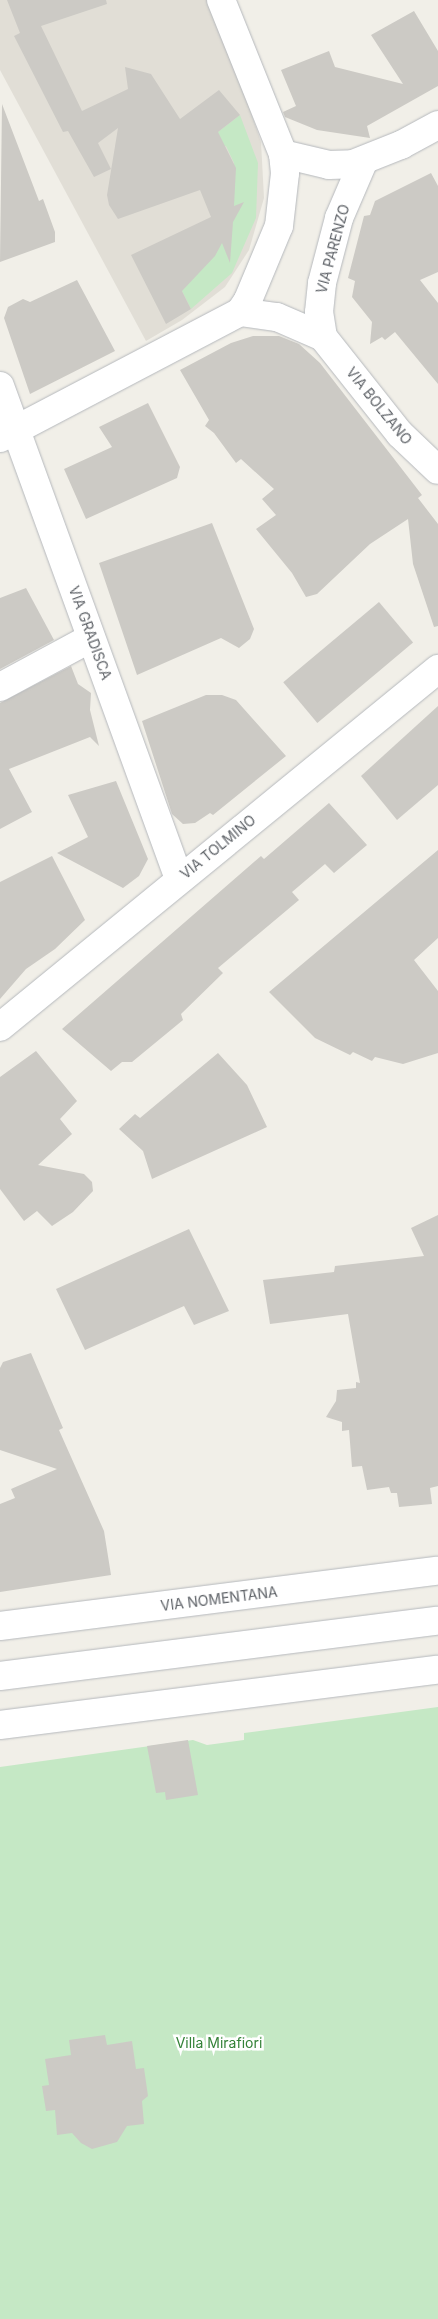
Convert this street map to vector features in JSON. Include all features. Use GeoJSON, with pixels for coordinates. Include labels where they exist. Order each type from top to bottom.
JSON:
{"type":"FeatureCollection","features":[{"type":"Feature","properties":{"kind":"street"},"geometry":{"type":"LineString","coordinates":[[8,434],[240,312],[258,279],[279,226],[285,192],[283,154],[221,0]]}},
{"type":"Feature","properties":{"kind":"street"},"geometry":{"type":"LineString","coordinates":[[283,154],[329,165],[364,160],[438,125]]}},
{"type":"Feature","properties":{"kind":"street","name":"VIA PARENZO"},"geometry":{"type":"LineString","coordinates":[[323,337],[319,312],[320,293],[339,218],[364,160]]}},
{"type":"Feature","properties":{"kind":"street"},"geometry":{"type":"LineString","coordinates":[[240,312],[277,317],[323,337]]}},
{"type":"Feature","properties":{"kind":"street","name":"VIA BOLZANO"},"geometry":{"type":"LineString","coordinates":[[323,337],[400,434],[438,470]]}},
{"type":"Feature","properties":{"kind":"street","name":"VIA GRADISCA"},"geometry":{"type":"LineString","coordinates":[[0,386],[8,434],[91,638],[179,879]]}},
{"type":"Feature","properties":{"kind":"street"},"geometry":{"type":"LineString","coordinates":[[0,687],[91,638]]}},
{"type":"Feature","properties":{"kind":"street","name":"VIA TOLMINO"},"geometry":{"type":"LineString","coordinates":[[0,1027],[438,669]]}},
{"type":"Feature","properties":{"kind":"street","name":"VIA NOMENTANA"},"geometry":{"type":"LineString","coordinates":[[0,1626],[438,1571]]}},
{"type":"Feature","properties":{"kind":"street"},"geometry":{"type":"LineString","coordinates":[[0,1676],[438,1620]]}},
{"type":"Feature","properties":{"kind":"street"},"geometry":{"type":"LineString","coordinates":[[0,1725],[438,1670]]}},
{"type":"Feature","properties":{"kind":"shaded area"},"geometry":{"type":"Polygon","coordinates":[[[0,0],[213,0],[261,142],[264,198],[249,250],[225,287],[182,320],[146,341],[0,70],[0,0]]]}},
{"type":"Feature","properties":{"kind":"green space"},"geometry":{"type":"Polygon","coordinates":[[[240,115],[258,163],[256,218],[232,273],[191,309],[176,279],[234,205],[234,163],[226,146],[218,149],[214,135],[240,115]]]}},
{"type":"Feature","properties":{"kind":"green space","name":"Villa Mirafiori"},"geometry":{"type":"Polygon","coordinates":[[[438,1707],[438,2319],[0,2319],[0,1767],[193,1740],[207,1745],[244,1740],[244,1733],[438,1707]]]}},
{"type":"Feature","properties":{"kind":"building"},"geometry":{"type":"Polygon","coordinates":[[[7,0],[106,0],[107,4],[41,26],[82,111],[128,89],[125,67],[151,74],[180,119],[219,90],[240,115],[218,132],[236,168],[234,206],[244,202],[233,222],[230,263],[222,243],[215,256],[182,291],[191,309],[166,324],[131,255],[211,217],[200,190],[118,219],[109,205],[107,195],[118,128],[98,143],[111,169],[94,177],[68,131],[63,132],[14,36],[20,33],[7,0]]]}},
{"type":"Feature","properties":{"kind":"building"},"geometry":{"type":"Polygon","coordinates":[[[414,11],[438,51],[438,86],[367,126],[370,138],[317,130],[285,117],[283,112],[296,106],[281,70],[329,51],[335,67],[403,84],[371,35],[414,11]]]}},
{"type":"Feature","properties":{"kind":"building"},"geometry":{"type":"Polygon","coordinates":[[[2,104],[39,201],[43,199],[55,232],[55,242],[0,262],[2,104]]]}},
{"type":"Feature","properties":{"kind":"building"},"geometry":{"type":"Polygon","coordinates":[[[431,173],[438,186],[438,272],[420,280],[438,303],[438,384],[395,332],[385,340],[382,337],[370,344],[372,322],[352,297],[355,281],[348,278],[364,216],[370,215],[375,201],[431,173]]]}},
{"type":"Feature","properties":{"kind":"building"},"geometry":{"type":"Polygon","coordinates":[[[77,280],[115,351],[30,394],[4,318],[8,307],[23,299],[30,302],[77,280]]]}},
{"type":"Feature","properties":{"kind":"building"},"geometry":{"type":"Polygon","coordinates":[[[253,336],[279,336],[299,344],[320,363],[422,495],[418,498],[438,524],[438,626],[434,627],[413,564],[408,519],[370,544],[317,594],[306,597],[292,573],[256,529],[276,515],[262,499],[274,489],[241,459],[236,463],[214,433],[205,426],[209,420],[180,370],[231,343],[253,336]]]}},
{"type":"Feature","properties":{"kind":"building"},"geometry":{"type":"Polygon","coordinates":[[[148,403],[180,467],[177,478],[86,519],[64,469],[112,447],[99,427],[148,403]]]}},
{"type":"Feature","properties":{"kind":"building"},"geometry":{"type":"Polygon","coordinates":[[[212,523],[254,629],[250,639],[239,648],[221,638],[137,675],[99,563],[212,523]]]}},
{"type":"Feature","properties":{"kind":"building"},"geometry":{"type":"Polygon","coordinates":[[[26,588],[54,640],[0,669],[0,598],[26,588]]]}},
{"type":"Feature","properties":{"kind":"building"},"geometry":{"type":"Polygon","coordinates":[[[379,602],[413,643],[317,723],[283,682],[379,602]]]}},
{"type":"Feature","properties":{"kind":"building"},"geometry":{"type":"Polygon","coordinates":[[[71,666],[78,684],[91,693],[90,710],[99,746],[90,737],[9,769],[32,812],[0,829],[0,703],[71,666]]]}},
{"type":"Feature","properties":{"kind":"building"},"geometry":{"type":"Polygon","coordinates":[[[206,695],[222,695],[236,700],[286,756],[213,815],[210,813],[195,823],[183,824],[172,814],[142,721],[206,695]]]}},
{"type":"Feature","properties":{"kind":"building"},"geometry":{"type":"Polygon","coordinates":[[[438,706],[438,785],[397,820],[361,776],[438,706]]]}},
{"type":"Feature","properties":{"kind":"building"},"geometry":{"type":"Polygon","coordinates":[[[116,781],[148,859],[139,876],[123,888],[57,853],[88,837],[68,795],[116,781]]]}},
{"type":"Feature","properties":{"kind":"building"},"geometry":{"type":"Polygon","coordinates":[[[329,803],[367,845],[334,873],[325,864],[292,892],[299,900],[218,968],[223,973],[181,1014],[183,1020],[132,1062],[122,1062],[111,1071],[62,1029],[261,856],[264,859],[329,803]]]}},
{"type":"Feature","properties":{"kind":"building"},"geometry":{"type":"Polygon","coordinates":[[[438,850],[438,938],[414,960],[438,991],[438,1053],[403,1064],[375,1057],[372,1061],[353,1052],[350,1055],[315,1038],[269,992],[438,850]]]}},
{"type":"Feature","properties":{"kind":"building"},"geometry":{"type":"Polygon","coordinates":[[[52,856],[85,920],[55,949],[26,969],[0,999],[0,882],[52,856]]]}},
{"type":"Feature","properties":{"kind":"building"},"geometry":{"type":"Polygon","coordinates":[[[36,1051],[77,1101],[60,1119],[72,1134],[38,1165],[84,1174],[92,1182],[93,1191],[73,1212],[52,1226],[37,1211],[24,1221],[0,1189],[0,1077],[36,1051]]]}},
{"type":"Feature","properties":{"kind":"building"},"geometry":{"type":"Polygon","coordinates":[[[218,1053],[247,1085],[267,1127],[152,1179],[143,1151],[119,1129],[135,1114],[140,1118],[218,1053]]]}},
{"type":"Feature","properties":{"kind":"building"},"geometry":{"type":"Polygon","coordinates":[[[438,1215],[438,1486],[430,1488],[432,1504],[399,1507],[397,1493],[391,1493],[389,1487],[367,1490],[362,1466],[352,1467],[349,1430],[342,1431],[342,1422],[326,1417],[336,1401],[337,1390],[356,1388],[356,1382],[360,1383],[348,1314],[270,1324],[263,1280],[334,1272],[335,1266],[424,1256],[411,1228],[438,1215]]]}},
{"type":"Feature","properties":{"kind":"building"},"geometry":{"type":"Polygon","coordinates":[[[189,1229],[229,1311],[194,1325],[184,1306],[85,1350],[56,1289],[189,1229]]]}},
{"type":"Feature","properties":{"kind":"building"},"geometry":{"type":"Polygon","coordinates":[[[31,1353],[63,1428],[59,1430],[104,1531],[111,1575],[0,1592],[0,1504],[15,1498],[11,1489],[57,1469],[0,1450],[0,1368],[3,1362],[31,1353]]]}},
{"type":"Feature","properties":{"kind":"building"},"geometry":{"type":"Polygon","coordinates":[[[188,1740],[198,1795],[166,1800],[165,1792],[156,1793],[147,1746],[188,1740]]]}},
{"type":"Feature","properties":{"kind":"building"},"geometry":{"type":"Polygon","coordinates":[[[105,2035],[107,2045],[132,2041],[136,2069],[144,2068],[148,2096],[142,2101],[144,2124],[127,2126],[117,2142],[92,2149],[81,2143],[72,2133],[57,2135],[55,2110],[46,2111],[42,2086],[49,2085],[45,2059],[71,2055],[69,2040],[105,2035]]]}}]}
